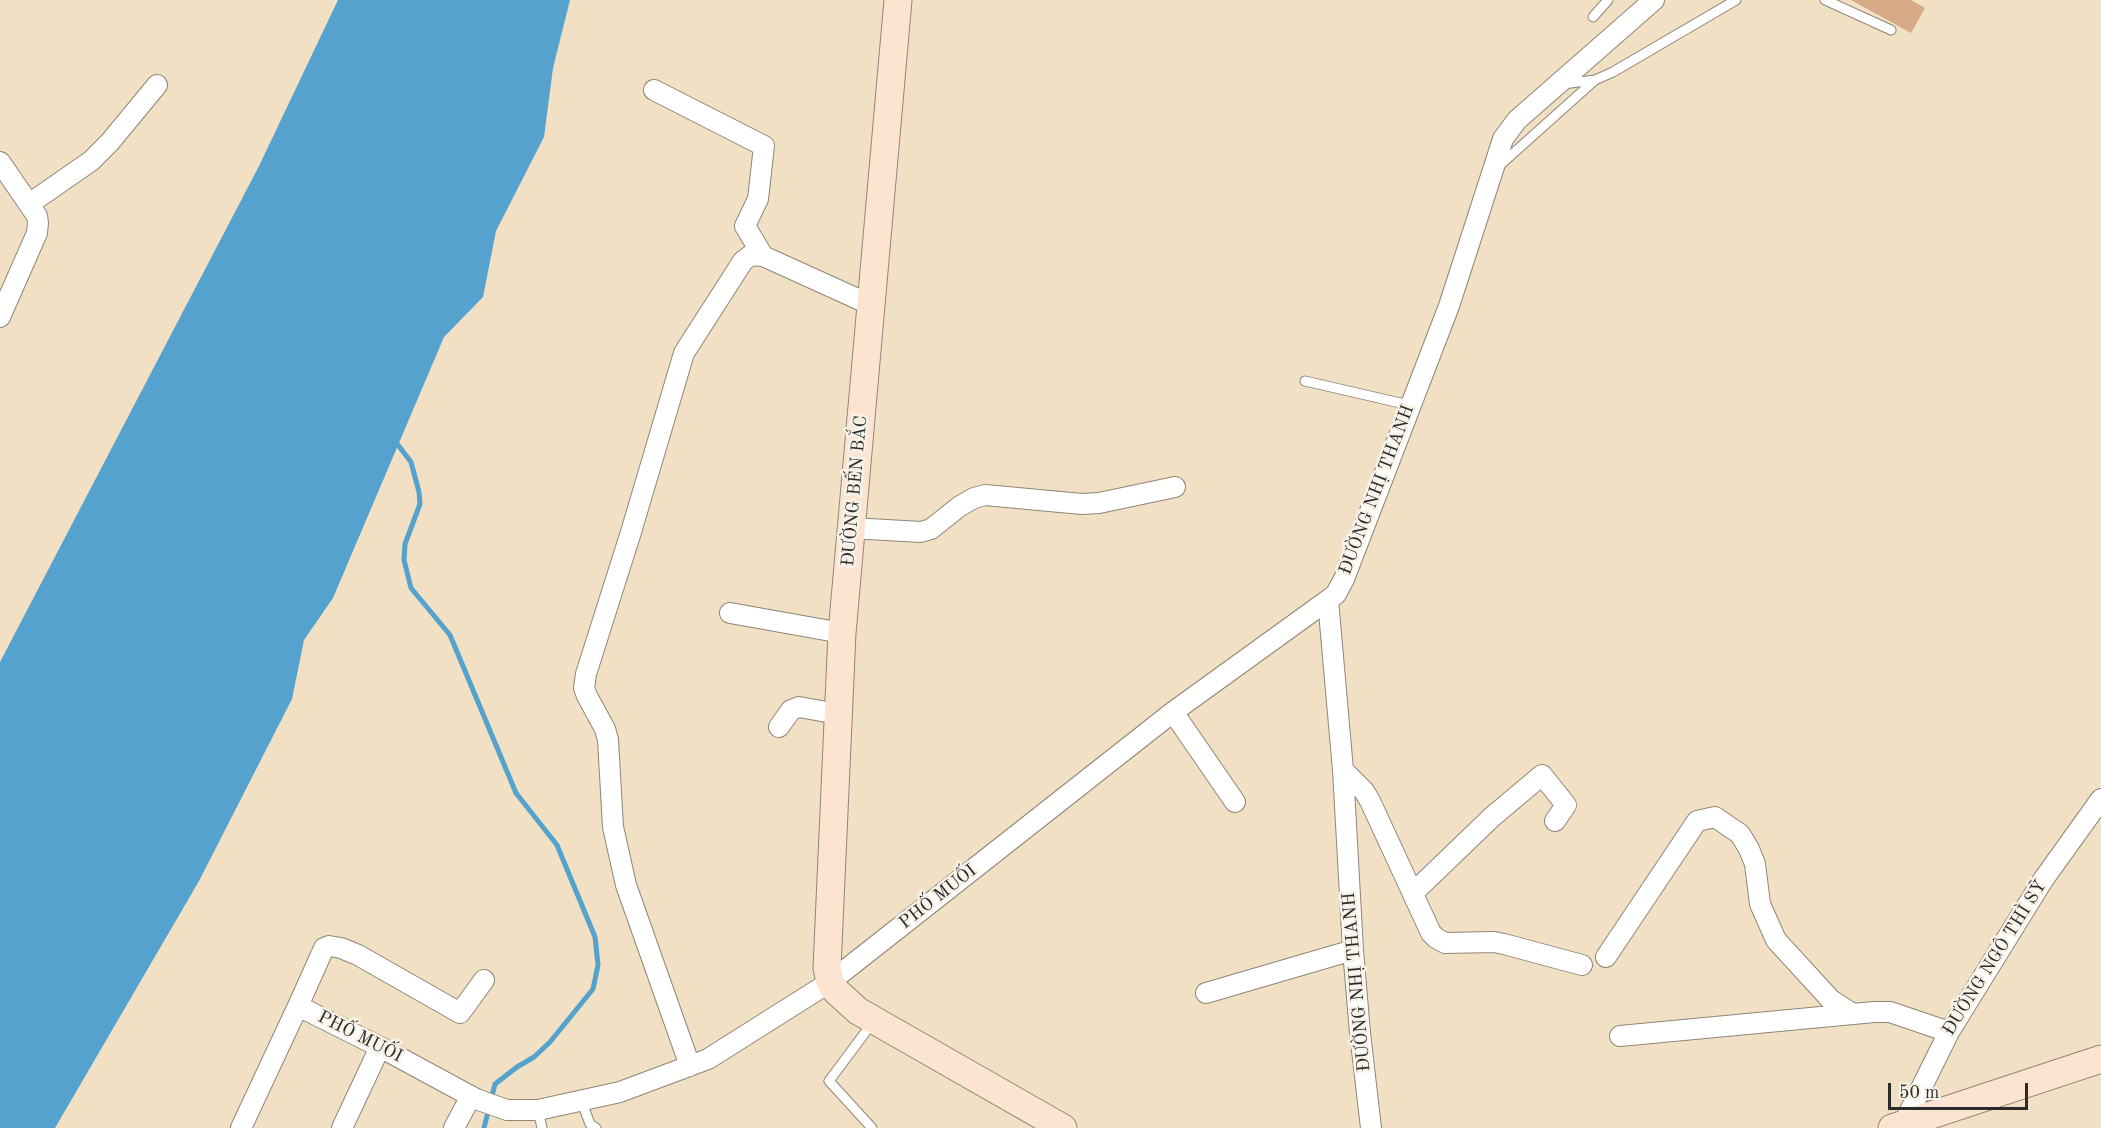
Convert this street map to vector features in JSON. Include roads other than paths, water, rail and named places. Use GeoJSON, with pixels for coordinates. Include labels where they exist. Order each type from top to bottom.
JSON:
{"type":"FeatureCollection","features":[{"type":"Feature","properties":{"kind":"main road","name":"ĐƯỜNG BẾN BẮC"},"geometry":{"type":"LineString","coordinates":[[830,982],[827,955],[842,633],[898,0]]}},
{"type":"Feature","properties":{"kind":"main road"},"geometry":{"type":"LineString","coordinates":[[830,982],[846,1002],[874,1020],[1063,1128]]}},
{"type":"Feature","properties":{"kind":"main road"},"geometry":{"type":"LineString","coordinates":[[1912,1124],[2101,1059]]}},
{"type":"Feature","properties":{"kind":"street","name":"ĐƯỜNG NHỊ THANH"},"geometry":{"type":"LineString","coordinates":[[1371,1128],[1353,950],[1343,770],[1328,600],[1336,594],[1344,579],[1449,306],[1503,139],[1517,120],[1654,0]]}},
{"type":"Feature","properties":{"kind":"street"},"geometry":{"type":"LineString","coordinates":[[29,204],[91,161],[158,85]]}},
{"type":"Feature","properties":{"kind":"street"},"geometry":{"type":"LineString","coordinates":[[654,90],[764,146],[758,199],[745,226],[763,256]]}},
{"type":"Feature","properties":{"kind":"street"},"geometry":{"type":"LineString","coordinates":[[0,162],[7,185],[29,204],[37,216],[37,233],[0,317]]}},
{"type":"Feature","properties":{"kind":"street"},"geometry":{"type":"LineString","coordinates":[[690,1066],[626,885],[613,827],[608,740],[605,729],[584,687],[586,674],[684,353],[743,261],[751,255],[763,256],[871,305]]}},
{"type":"Feature","properties":{"kind":"street"},"geometry":{"type":"LineString","coordinates":[[852,528],[921,532],[931,529],[960,506],[985,495],[1082,504],[1175,487]]}},
{"type":"Feature","properties":{"kind":"street","name":"PHỐ MUỐI"},"geometry":{"type":"LineString","coordinates":[[241,1128],[298,1006],[473,1097],[540,1119],[581,1100],[620,1092],[708,1059],[830,982],[1173,712],[1328,600]]}},
{"type":"Feature","properties":{"kind":"street"},"geometry":{"type":"LineString","coordinates":[[730,613],[842,633]]}},
{"type":"Feature","properties":{"kind":"street"},"geometry":{"type":"LineString","coordinates":[[779,727],[791,710],[799,707],[838,714]]}},
{"type":"Feature","properties":{"kind":"street"},"geometry":{"type":"LineString","coordinates":[[1173,712],[1235,802]]}},
{"type":"Feature","properties":{"kind":"street"},"geometry":{"type":"LineString","coordinates":[[1343,770],[1364,791],[1370,801],[1431,933],[1436,938],[1445,943],[1494,942],[1582,965]]}},
{"type":"Feature","properties":{"kind":"street"},"geometry":{"type":"LineString","coordinates":[[1413,893],[1492,816],[1542,775],[1566,805],[1555,821]]}},
{"type":"Feature","properties":{"kind":"street","name":"ĐƯỜNG NGÔ THÌ SỸ"},"geometry":{"type":"LineString","coordinates":[[1912,1124],[1949,1032],[2043,880],[2101,799]]}},
{"type":"Feature","properties":{"kind":"street"},"geometry":{"type":"LineString","coordinates":[[1606,957],[1697,821],[1715,817],[1740,834],[1749,849],[1755,864],[1760,904],[1776,940],[1831,1000],[1853,1014]]}},
{"type":"Feature","properties":{"kind":"street"},"geometry":{"type":"LineString","coordinates":[[298,1006],[324,948],[329,946],[358,955],[460,1013],[484,980]]}},
{"type":"Feature","properties":{"kind":"street"},"geometry":{"type":"LineString","coordinates":[[1206,993],[1353,950]]}},
{"type":"Feature","properties":{"kind":"street"},"geometry":{"type":"LineString","coordinates":[[1620,1036],[1890,1012],[1949,1032]]}},
{"type":"Feature","properties":{"kind":"street"},"geometry":{"type":"LineString","coordinates":[[342,1128],[380,1047]]}},
{"type":"Feature","properties":{"kind":"street"},"geometry":{"type":"LineString","coordinates":[[454,1128],[473,1097]]}},
{"type":"Feature","properties":{"kind":"lane"},"geometry":{"type":"LineString","coordinates":[[1593,17],[1608,0]]}},
{"type":"Feature","properties":{"kind":"lane"},"geometry":{"type":"LineString","coordinates":[[1492,172],[1595,80],[1613,72],[1736,0]]}},
{"type":"Feature","properties":{"kind":"lane"},"geometry":{"type":"LineString","coordinates":[[1825,0],[1891,30]]}},
{"type":"Feature","properties":{"kind":"lane"},"geometry":{"type":"LineString","coordinates":[[1557,84],[1595,80]]}},
{"type":"Feature","properties":{"kind":"lane"},"geometry":{"type":"LineString","coordinates":[[1305,381],[1409,405]]}},
{"type":"Feature","properties":{"kind":"lane"},"geometry":{"type":"LineString","coordinates":[[872,1128],[829,1081],[874,1020]]}},
{"type":"Feature","properties":{"kind":"lane"},"geometry":{"type":"LineString","coordinates":[[581,1100],[590,1124],[596,1128]]}},
{"type":"Feature","properties":{"kind":"water"},"geometry":{"type":"Polygon","coordinates":[[[338,0],[570,0],[553,68],[544,137],[496,231],[483,297],[444,337],[333,598],[304,640],[292,699],[199,881],[55,1128],[0,1128],[0,662],[259,166],[338,0]]]}},
{"type":"Feature","properties":{"kind":"waterway"},"geometry":{"type":"LineString","coordinates":[[395,441],[411,462],[419,492],[420,504],[405,544],[404,560],[411,588],[450,635],[516,793],[557,845],[595,937],[598,965],[593,989],[550,1042],[534,1057],[495,1084],[484,1128]]}}]}
